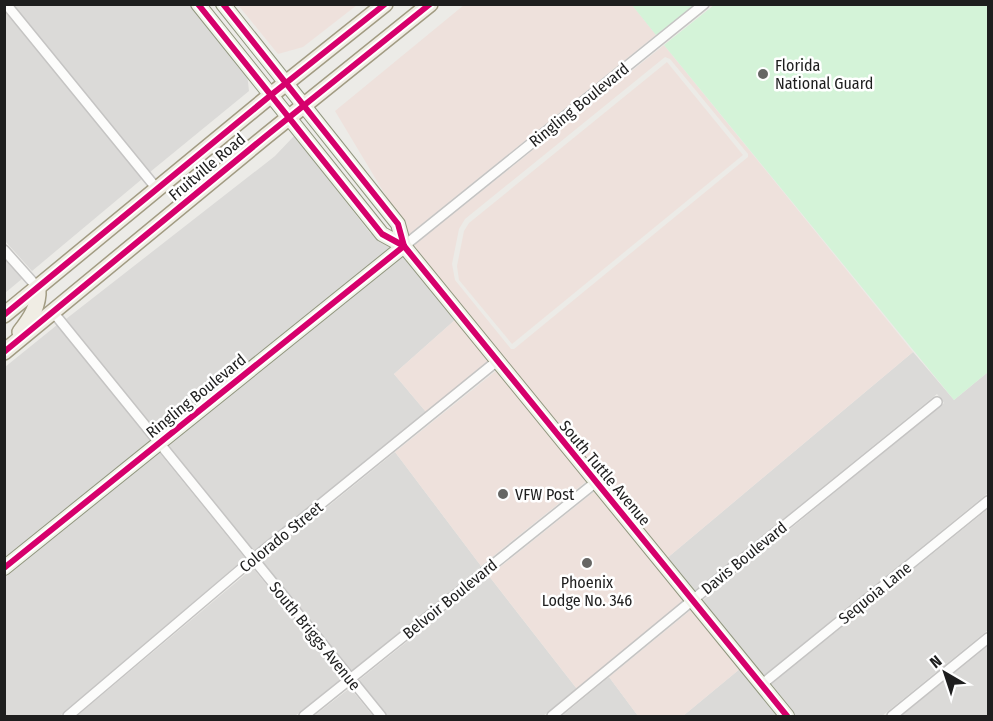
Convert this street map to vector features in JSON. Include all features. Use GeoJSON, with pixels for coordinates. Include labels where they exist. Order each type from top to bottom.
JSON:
{"type":"FeatureCollection","features":[{"type":"Feature","properties":{"kind":"main road"},"geometry":{"type":"LineString","coordinates":[[198,4],[382,234],[404,246]]}},
{"type":"Feature","properties":{"kind":"main road"},"geometry":{"type":"LineString","coordinates":[[223,4],[398,224],[404,246]]}},
{"type":"Feature","properties":{"kind":"main road","name":"Fruitville Road"},"geometry":{"type":"LineString","coordinates":[[4,315],[286,82],[385,4]]}},
{"type":"Feature","properties":{"kind":"main road","name":"Fruitville Road"},"geometry":{"type":"LineString","coordinates":[[6,351],[430,4]]}},
{"type":"Feature","properties":{"kind":"main road","name":"South Tuttle Avenue"},"geometry":{"type":"LineString","coordinates":[[404,246],[787,717]]}},
{"type":"Feature","properties":{"kind":"main road","name":"Ringling Boulevard"},"geometry":{"type":"LineString","coordinates":[[4,568],[404,246]]}},
{"type":"Feature","properties":{"kind":"main road"},"geometry":{"type":"LineString","coordinates":[[6,351],[32,316],[39,299],[38,288]]}},
{"type":"Feature","properties":{"kind":"street"},"geometry":{"type":"LineString","coordinates":[[6,4],[157,189]]}},
{"type":"Feature","properties":{"kind":"street","name":"Ringling Boulevard"},"geometry":{"type":"LineString","coordinates":[[404,246],[704,4]]}},
{"type":"Feature","properties":{"kind":"street"},"geometry":{"type":"LineString","coordinates":[[4,250],[38,288]]}},
{"type":"Feature","properties":{"kind":"street","name":"South Briggs Avenue"},"geometry":{"type":"LineString","coordinates":[[53,312],[381,717]]}},
{"type":"Feature","properties":{"kind":"street","name":"Colorado Street"},"geometry":{"type":"LineString","coordinates":[[68,717],[253,559],[497,361]]}},
{"type":"Feature","properties":{"kind":"street","name":"Davis Boulevard"},"geometry":{"type":"LineString","coordinates":[[552,717],[937,402]]}},
{"type":"Feature","properties":{"kind":"street","name":"Belvoir Boulevard"},"geometry":{"type":"LineString","coordinates":[[304,717],[596,482]]}},
{"type":"Feature","properties":{"kind":"street","name":"Sequoia Lane"},"geometry":{"type":"LineString","coordinates":[[761,685],[988,501]]}},
{"type":"Feature","properties":{"kind":"street"},"geometry":{"type":"LineString","coordinates":[[892,717],[988,638]]}},
{"type":"Feature","properties":{"kind":"shaded area"},"geometry":{"type":"Polygon","coordinates":[[[13,5],[191,5],[247,73],[249,91],[150,172],[13,5]]]}},
{"type":"Feature","properties":{"kind":"shaded area"},"geometry":{"type":"Polygon","coordinates":[[[238,5],[357,5],[303,47],[278,54],[238,5]]]}},
{"type":"Feature","properties":{"kind":"shaded area"},"geometry":{"type":"Polygon","coordinates":[[[464,5],[632,5],[656,35],[407,236],[395,211],[335,111],[464,5]]]}},
{"type":"Feature","properties":{"kind":"shaded area"},"geometry":{"type":"Polygon","coordinates":[[[5,12],[142,179],[32,271],[5,241],[5,12]]]}},
{"type":"Feature","properties":{"kind":"shaded area"},"geometry":{"type":"Polygon","coordinates":[[[664,45],[913,352],[666,559],[412,247],[664,45]],[[665,57],[465,219],[459,229],[452,264],[455,280],[511,349],[514,349],[748,157],[748,154],[670,59],[665,57]]]}},
{"type":"Feature","properties":{"kind":"shaded area"},"geometry":{"type":"Polygon","coordinates":[[[667,62],[743,155],[512,344],[459,280],[457,266],[464,231],[469,223],[667,62]]]}},
{"type":"Feature","properties":{"kind":"shaded area"},"geometry":{"type":"Polygon","coordinates":[[[294,136],[371,234],[373,232],[393,246],[159,435],[66,319],[275,156],[294,136]]]}},
{"type":"Feature","properties":{"kind":"shaded area"},"geometry":{"type":"Polygon","coordinates":[[[402,255],[456,319],[394,374],[426,412],[254,551],[167,444],[402,255]]]}},
{"type":"Feature","properties":{"kind":"shaded area"},"geometry":{"type":"Polygon","coordinates":[[[5,257],[23,278],[5,293],[5,257]]]}},
{"type":"Feature","properties":{"kind":"shaded area"},"geometry":{"type":"Polygon","coordinates":[[[456,319],[489,360],[426,412],[394,374],[456,319]]]}},
{"type":"Feature","properties":{"kind":"shaded area"},"geometry":{"type":"Polygon","coordinates":[[[57,325],[151,442],[5,560],[5,367],[57,325]]]}},
{"type":"Feature","properties":{"kind":"shaded area"},"geometry":{"type":"Polygon","coordinates":[[[913,352],[954,400],[988,372],[988,493],[762,677],[701,602],[944,403],[937,394],[693,592],[666,559],[913,352]]]}},
{"type":"Feature","properties":{"kind":"shaded area"},"geometry":{"type":"Polygon","coordinates":[[[497,370],[588,480],[481,566],[395,452],[497,370]]]}},
{"type":"Feature","properties":{"kind":"shaded area"},"geometry":{"type":"Polygon","coordinates":[[[158,451],[245,558],[60,716],[5,716],[5,576],[158,451]]]}},
{"type":"Feature","properties":{"kind":"shaded area"},"geometry":{"type":"Polygon","coordinates":[[[395,452],[481,566],[350,672],[261,561],[395,452]]]}},
{"type":"Feature","properties":{"kind":"shaded area"},"geometry":{"type":"Polygon","coordinates":[[[596,490],[685,599],[577,689],[489,576],[596,490]]]}},
{"type":"Feature","properties":{"kind":"shaded area"},"geometry":{"type":"Polygon","coordinates":[[[988,509],[988,630],[882,716],[794,716],[769,686],[988,509]]]}},
{"type":"Feature","properties":{"kind":"shaded area"},"geometry":{"type":"Polygon","coordinates":[[[253,568],[342,678],[295,716],[77,716],[253,568]]]}},
{"type":"Feature","properties":{"kind":"shaded area"},"geometry":{"type":"Polygon","coordinates":[[[489,576],[577,689],[543,716],[387,716],[358,681],[489,576]]]}},
{"type":"Feature","properties":{"kind":"shaded area"},"geometry":{"type":"Polygon","coordinates":[[[692,609],[741,668],[683,716],[638,716],[609,677],[692,609]]]}},
{"type":"Feature","properties":{"kind":"shaded area"},"geometry":{"type":"Polygon","coordinates":[[[988,646],[988,716],[901,716],[988,646]]]}},
{"type":"Feature","properties":{"kind":"shaded area"},"geometry":{"type":"Polygon","coordinates":[[[741,668],[780,716],[683,716],[741,668]]]}},
{"type":"Feature","properties":{"kind":"shaded area"},"geometry":{"type":"Polygon","coordinates":[[[609,677],[638,716],[562,716],[609,677]]]}},
{"type":"Feature","properties":{"kind":"shaded area"},"geometry":{"type":"Polygon","coordinates":[[[350,688],[373,716],[314,716],[350,688]]]}},
{"type":"Feature","properties":{"kind":"green space"},"geometry":{"type":"Polygon","coordinates":[[[632,5],[695,5],[656,35],[632,5]]]}},
{"type":"Feature","properties":{"kind":"green space"},"geometry":{"type":"Polygon","coordinates":[[[714,5],[988,5],[988,372],[954,400],[664,45],[714,5]]]}},
{"type":"Feature","properties":{"kind":"cycle path"},"geometry":{"type":"LineString","coordinates":[[198,4],[382,234],[404,246]]}},
{"type":"Feature","properties":{"kind":"cycle path"},"geometry":{"type":"LineString","coordinates":[[223,4],[398,224],[404,246],[787,716]]}},
{"type":"Feature","properties":{"kind":"cycle path"},"geometry":{"type":"LineString","coordinates":[[4,315],[385,4]]}},
{"type":"Feature","properties":{"kind":"cycle path"},"geometry":{"type":"LineString","coordinates":[[4,352],[430,4]]}},
{"type":"Feature","properties":{"kind":"cycle path"},"geometry":{"type":"LineString","coordinates":[[4,568],[404,246]]}},
{"type":"Feature","properties":{"kind":"place","name":"Florida National Guard"},"geometry":{"type":"Point","coordinates":[763,74]}},
{"type":"Feature","properties":{"kind":"place","name":"VFW Post"},"geometry":{"type":"Point","coordinates":[503,494]}},
{"type":"Feature","properties":{"kind":"place","name":"Phoenix Lodge No. 346"},"geometry":{"type":"Point","coordinates":[587,563]}}]}
